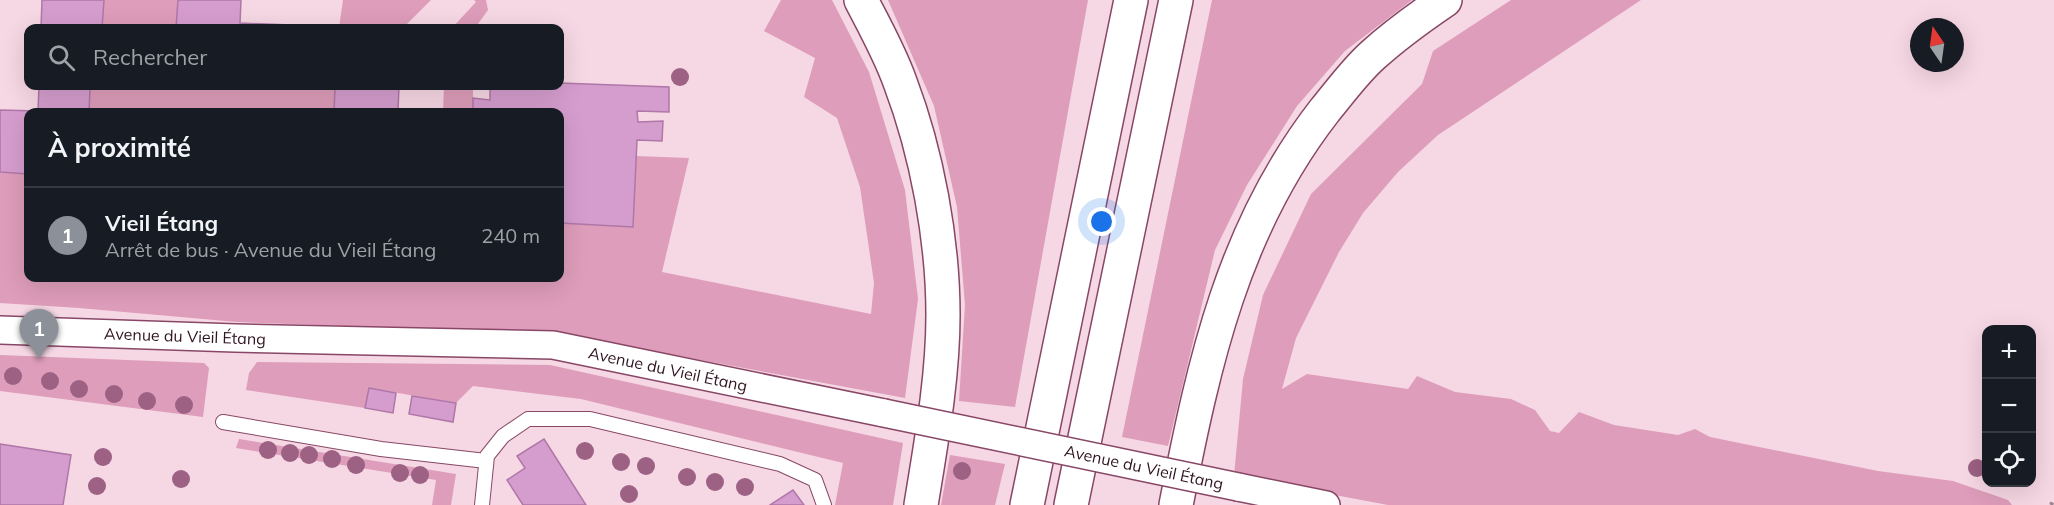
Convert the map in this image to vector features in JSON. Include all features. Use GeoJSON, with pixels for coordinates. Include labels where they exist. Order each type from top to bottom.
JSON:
{"type":"FeatureCollection","features":[{"type":"Feature","properties":{"kind":"highway"},"geometry":{"type":"LineString","coordinates":[[861,0],[900,82],[918,138],[930,194],[939,254],[943,315],[938,383],[921,505]]}},
{"type":"Feature","properties":{"kind":"highway"},"geometry":{"type":"LineString","coordinates":[[1027,505],[1131,0]]}},
{"type":"Feature","properties":{"kind":"highway"},"geometry":{"type":"LineString","coordinates":[[1071,505],[1176,0]]}},
{"type":"Feature","properties":{"kind":"highway"},"geometry":{"type":"LineString","coordinates":[[1176,505],[1192,421],[1229,285],[1250,232],[1274,185],[1302,140],[1335,97],[1372,56],[1445,0]]}},
{"type":"Feature","properties":{"kind":"street","name":"Avenue du Vieil Étang"},"geometry":{"type":"LineString","coordinates":[[0,330],[223,338],[553,345],[1238,487],[1279,501],[1326,505]]}},
{"type":"Feature","properties":{"kind":"lane"},"geometry":{"type":"LineString","coordinates":[[482,505],[487,456],[503,436],[528,419],[590,420],[780,464],[815,480],[824,505]]}},
{"type":"Feature","properties":{"kind":"lane"},"geometry":{"type":"LineString","coordinates":[[223,422],[381,449],[486,461]]}},
{"type":"Feature","properties":{"kind":"path"},"geometry":{"type":"LineString","coordinates":[[2051,505],[2054,499]]}},
{"type":"Feature","properties":{"kind":"shaded area"},"geometry":{"type":"Polygon","coordinates":[[[104,0],[178,0],[176,24],[102,24],[104,0]]]}},
{"type":"Feature","properties":{"kind":"shaded area"},"geometry":{"type":"Polygon","coordinates":[[[343,0],[431,0],[407,24],[340,24],[343,0]]]}},
{"type":"Feature","properties":{"kind":"shaded area"},"geometry":{"type":"Polygon","coordinates":[[[474,0],[486,0],[488,10],[478,24],[456,24],[476,2],[474,0]]]}},
{"type":"Feature","properties":{"kind":"shaded area"},"geometry":{"type":"Polygon","coordinates":[[[781,0],[832,0],[869,72],[905,190],[918,299],[905,398],[561,334],[237,322],[0,303],[0,172],[24,174],[24,282],[564,282],[564,223],[632,227],[636,156],[689,158],[662,272],[871,314],[874,283],[860,187],[837,118],[804,97],[815,58],[764,31],[781,0]]]}},
{"type":"Feature","properties":{"kind":"shaded area"},"geometry":{"type":"Polygon","coordinates":[[[888,0],[1088,0],[1015,407],[959,401],[965,305],[957,207],[934,106],[888,0]]]}},
{"type":"Feature","properties":{"kind":"shaded area"},"geometry":{"type":"Polygon","coordinates":[[[1212,0],[1412,0],[1345,51],[1297,106],[1247,185],[1215,250],[1168,446],[1122,437],[1212,0]]]}},
{"type":"Feature","properties":{"kind":"shaded area"},"geometry":{"type":"Polygon","coordinates":[[[1511,0],[1641,0],[1438,135],[1398,172],[1363,213],[1339,252],[1296,338],[1282,389],[1307,374],[1408,389],[1417,376],[1455,392],[1511,399],[1535,410],[1550,431],[1559,433],[1579,412],[1614,425],[1678,435],[1695,429],[1710,437],[1878,471],[1953,481],[2008,500],[2012,505],[1388,505],[1234,476],[1243,379],[1263,295],[1311,194],[1422,84],[1433,51],[1511,0]]]}},
{"type":"Feature","properties":{"kind":"shaded area"},"geometry":{"type":"Polygon","coordinates":[[[90,90],[335,90],[334,108],[89,108],[90,90]]]}},
{"type":"Feature","properties":{"kind":"shaded area"},"geometry":{"type":"Polygon","coordinates":[[[444,90],[473,90],[473,108],[443,108],[444,90]]]}},
{"type":"Feature","properties":{"kind":"shaded area"},"geometry":{"type":"Polygon","coordinates":[[[0,355],[204,363],[209,368],[203,417],[0,391],[0,355]]]}},
{"type":"Feature","properties":{"kind":"shaded area"},"geometry":{"type":"Polygon","coordinates":[[[257,362],[550,365],[903,443],[893,505],[835,505],[843,463],[581,399],[473,386],[456,403],[369,388],[365,408],[246,390],[249,373],[257,362]]]}},
{"type":"Feature","properties":{"kind":"shaded area"},"geometry":{"type":"Polygon","coordinates":[[[239,439],[456,474],[451,505],[432,505],[436,480],[236,448],[239,439]]]}},
{"type":"Feature","properties":{"kind":"shaded area"},"geometry":{"type":"Polygon","coordinates":[[[950,455],[1005,464],[995,505],[941,505],[950,455]]]}},
{"type":"Feature","properties":{"kind":"building"},"geometry":{"type":"Polygon","coordinates":[[[42,0],[104,0],[102,24],[41,24],[42,0]]]}},
{"type":"Feature","properties":{"kind":"building"},"geometry":{"type":"Polygon","coordinates":[[[178,0],[241,0],[240,23],[265,24],[176,24],[178,0]]]}},
{"type":"Feature","properties":{"kind":"building"},"geometry":{"type":"Polygon","coordinates":[[[564,83],[669,87],[669,112],[637,111],[638,122],[663,121],[662,141],[637,140],[633,227],[564,223],[564,108],[473,108],[473,98],[490,100],[490,90],[564,90],[564,83]]]}},
{"type":"Feature","properties":{"kind":"building"},"geometry":{"type":"Polygon","coordinates":[[[39,90],[90,90],[89,108],[38,108],[39,90]]]}},
{"type":"Feature","properties":{"kind":"building"},"geometry":{"type":"Polygon","coordinates":[[[335,90],[399,90],[398,108],[334,108],[335,90]]]}},
{"type":"Feature","properties":{"kind":"building"},"geometry":{"type":"Polygon","coordinates":[[[0,110],[24,111],[24,174],[0,172],[0,110]]]}},
{"type":"Feature","properties":{"kind":"building"},"geometry":{"type":"Polygon","coordinates":[[[369,388],[396,393],[393,413],[365,408],[369,388]]]}},
{"type":"Feature","properties":{"kind":"building"},"geometry":{"type":"Polygon","coordinates":[[[412,396],[456,403],[453,422],[409,414],[412,396]]]}},
{"type":"Feature","properties":{"kind":"building"},"geometry":{"type":"Polygon","coordinates":[[[544,439],[586,505],[523,505],[507,480],[525,468],[517,456],[544,439]]]}},
{"type":"Feature","properties":{"kind":"building"},"geometry":{"type":"Polygon","coordinates":[[[0,444],[71,455],[63,505],[0,505],[0,444]]]}},
{"type":"Feature","properties":{"kind":"building"},"geometry":{"type":"Polygon","coordinates":[[[793,490],[804,505],[770,505],[793,490]]]}},
{"type":"Feature","properties":{"kind":"place","name":"Vieil Étang"},"geometry":{"type":"Point","coordinates":[39,359]}}]}
